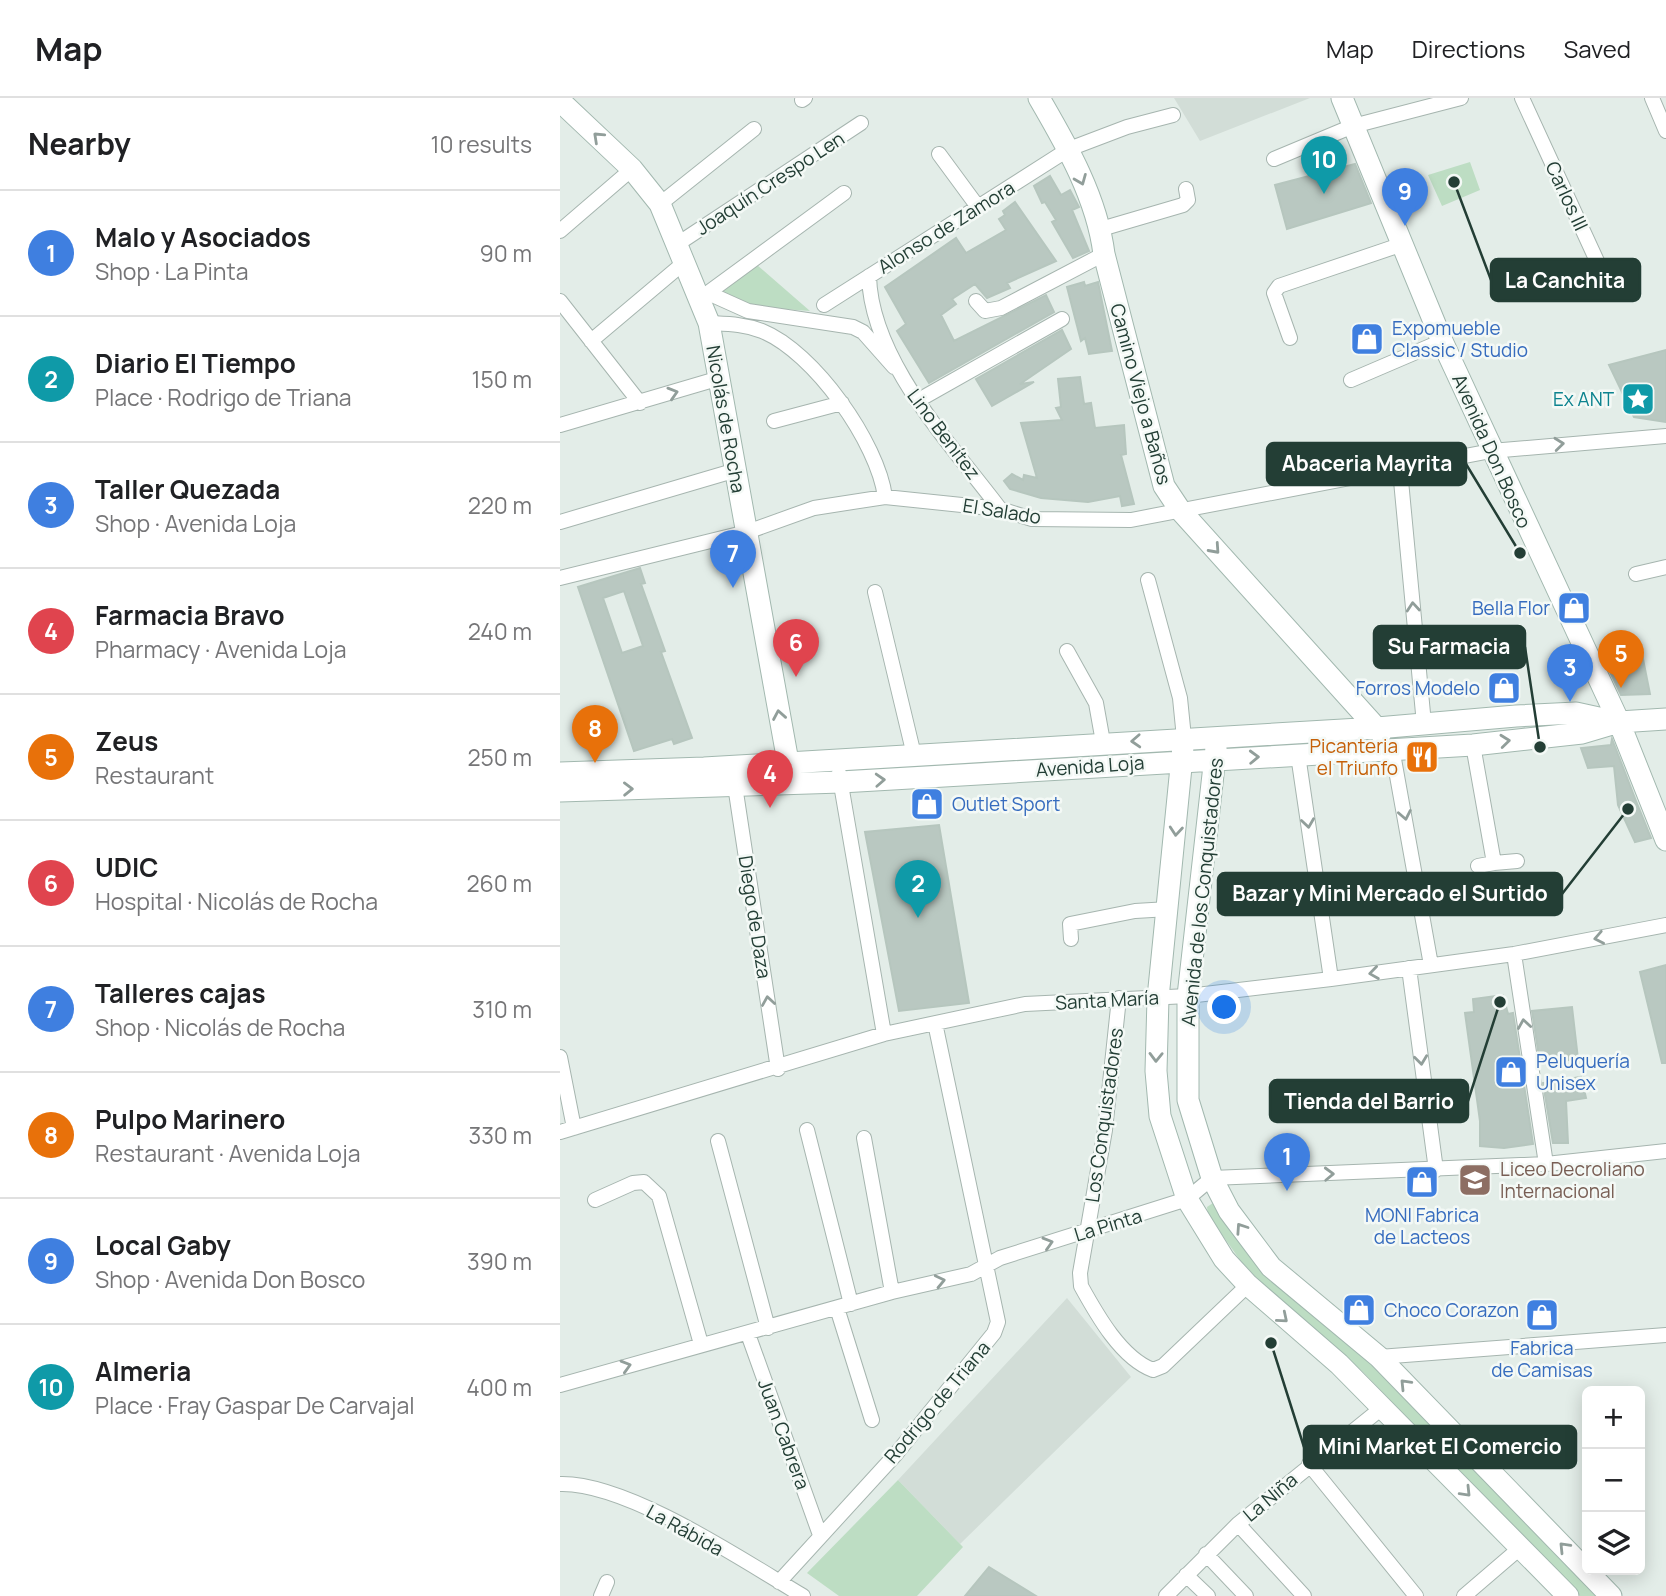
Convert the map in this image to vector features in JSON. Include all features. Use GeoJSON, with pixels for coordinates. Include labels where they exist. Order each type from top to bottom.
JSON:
{"type":"FeatureCollection","features":[{"type":"Feature","properties":{"kind":"main road","name":"Camino Viejo a Baños"},"geometry":{"type":"LineString","coordinates":[[1039,98],[1069,149],[1101,229],[1104,254],[1164,486],[1180,510],[1377,728],[1392,748]]}},
{"type":"Feature","properties":{"kind":"main road","name":"Avenida Don Bosco"},"geometry":{"type":"LineString","coordinates":[[1342,98],[1491,451],[1619,722],[1666,840]]}},
{"type":"Feature","properties":{"kind":"main road","name":"Nicolás de Rocha"},"geometry":{"type":"LineString","coordinates":[[560,101],[632,169],[660,204],[704,296],[720,378],[733,471],[747,533],[790,772]]}},
{"type":"Feature","properties":{"kind":"main road","name":"Avenida Loja"},"geometry":{"type":"LineString","coordinates":[[560,791],[790,772],[837,759],[1377,728],[1576,713],[1619,722]]}},
{"type":"Feature","properties":{"kind":"main road","name":"Avenida Loja"},"geometry":{"type":"LineString","coordinates":[[790,772],[841,782],[1473,745],[1583,733],[1619,722],[1666,719]]}},
{"type":"Feature","properties":{"kind":"main road","name":"Avenida de los Conquistadores"},"geometry":{"type":"LineString","coordinates":[[1218,736],[1188,996],[1188,1100],[1212,1178],[1229,1211],[1271,1267],[1379,1357],[1611,1596]]}},
{"type":"Feature","properties":{"kind":"main road","name":"Avenida de los Conquistadores"},"geometry":{"type":"LineString","coordinates":[[1184,738],[1158,998],[1156,1071],[1160,1116],[1187,1199],[1224,1259],[1248,1286],[1339,1364],[1568,1596]]}},
{"type":"Feature","properties":{"kind":"main road","name":"Avenida Loja"},"geometry":{"type":"LineString","coordinates":[[560,773],[734,775]]}},
{"type":"Feature","properties":{"kind":"street"},"geometry":{"type":"LineString","coordinates":[[1274,159],[1353,126],[1461,98]]}},
{"type":"Feature","properties":{"kind":"street","name":"Carlos III"},"geometry":{"type":"LineString","coordinates":[[1522,98],[1602,272],[1612,279],[1624,279]]}},
{"type":"Feature","properties":{"kind":"street"},"geometry":{"type":"LineString","coordinates":[[1652,98],[1666,131]]}},
{"type":"Feature","properties":{"kind":"street","name":"Alonso de Zamora"},"geometry":{"type":"LineString","coordinates":[[824,305],[1069,149],[1127,127],[1173,116]]}},
{"type":"Feature","properties":{"kind":"street","name":"Joaquín Crespo Len"},"geometry":{"type":"LineString","coordinates":[[591,341],[682,252],[861,123]]}},
{"type":"Feature","properties":{"kind":"street"},"geometry":{"type":"LineString","coordinates":[[660,204],[754,129]]}},
{"type":"Feature","properties":{"kind":"street"},"geometry":{"type":"LineString","coordinates":[[939,153],[978,207]]}},
{"type":"Feature","properties":{"kind":"street"},"geometry":{"type":"LineString","coordinates":[[560,231],[632,169]]}},
{"type":"Feature","properties":{"kind":"street"},"geometry":{"type":"LineString","coordinates":[[1101,229],[1183,205],[1188,200],[1186,188]]}},
{"type":"Feature","properties":{"kind":"street"},"geometry":{"type":"LineString","coordinates":[[704,296],[845,193]]}},
{"type":"Feature","properties":{"kind":"street"},"geometry":{"type":"LineString","coordinates":[[1290,338],[1274,293],[1279,286],[1403,244]]}},
{"type":"Feature","properties":{"kind":"street"},"geometry":{"type":"LineString","coordinates":[[976,301],[985,311],[1001,308],[1104,254]]}},
{"type":"Feature","properties":{"kind":"street","name":"Lino Benítez"},"geometry":{"type":"LineString","coordinates":[[869,276],[869,298],[903,376],[917,401],[1000,509]]}},
{"type":"Feature","properties":{"kind":"street"},"geometry":{"type":"LineString","coordinates":[[704,296],[748,311],[853,327],[863,332],[903,376]]}},
{"type":"Feature","properties":{"kind":"street"},"geometry":{"type":"LineString","coordinates":[[560,301],[640,402]]}},
{"type":"Feature","properties":{"kind":"street"},"geometry":{"type":"LineString","coordinates":[[917,401],[1062,319]]}},
{"type":"Feature","properties":{"kind":"street"},"geometry":{"type":"LineString","coordinates":[[709,323],[738,324],[763,331],[789,347],[842,403],[882,473],[885,497]]}},
{"type":"Feature","properties":{"kind":"street"},"geometry":{"type":"LineString","coordinates":[[1351,380],[1443,341]]}},
{"type":"Feature","properties":{"kind":"street"},"geometry":{"type":"LineString","coordinates":[[560,425],[720,378]]}},
{"type":"Feature","properties":{"kind":"street"},"geometry":{"type":"LineString","coordinates":[[775,421],[842,403]]}},
{"type":"Feature","properties":{"kind":"street","name":"El Salado"},"geometry":{"type":"LineString","coordinates":[[560,578],[747,533],[814,508],[885,497],[1000,509],[1032,519],[1131,520],[1491,451],[1666,436]]}},
{"type":"Feature","properties":{"kind":"street"},"geometry":{"type":"LineString","coordinates":[[1400,470],[1424,724]]}},
{"type":"Feature","properties":{"kind":"street"},"geometry":{"type":"LineString","coordinates":[[560,522],[733,471]]}},
{"type":"Feature","properties":{"kind":"street"},"geometry":{"type":"LineString","coordinates":[[1636,574],[1666,567]]}},
{"type":"Feature","properties":{"kind":"street"},"geometry":{"type":"LineString","coordinates":[[1148,580],[1180,698],[1184,738]]}},
{"type":"Feature","properties":{"kind":"street"},"geometry":{"type":"LineString","coordinates":[[875,592],[914,755]]}},
{"type":"Feature","properties":{"kind":"street"},"geometry":{"type":"LineString","coordinates":[[1067,651],[1096,703],[1103,743]]}},
{"type":"Feature","properties":{"kind":"street"},"geometry":{"type":"LineString","coordinates":[[1473,745],[1494,863]]}},
{"type":"Feature","properties":{"kind":"street"},"geometry":{"type":"LineString","coordinates":[[1392,748],[1432,965]]}},
{"type":"Feature","properties":{"kind":"street"},"geometry":{"type":"LineString","coordinates":[[1298,755],[1331,979]]}},
{"type":"Feature","properties":{"kind":"street"},"geometry":{"type":"LineString","coordinates":[[837,759],[884,1034]]}},
{"type":"Feature","properties":{"kind":"street","name":"Diego de Daza"},"geometry":{"type":"LineString","coordinates":[[734,775],[778,1069]]}},
{"type":"Feature","properties":{"kind":"street"},"geometry":{"type":"LineString","coordinates":[[1478,866],[1517,861]]}},
{"type":"Feature","properties":{"kind":"street"},"geometry":{"type":"LineString","coordinates":[[1071,939],[1070,924],[1135,911],[1169,909]]}},
{"type":"Feature","properties":{"kind":"street","name":"Santa María"},"geometry":{"type":"LineString","coordinates":[[567,1130],[778,1069],[884,1034],[1025,1004],[1188,996],[1331,979],[1514,954],[1666,925]]}},
{"type":"Feature","properties":{"kind":"street"},"geometry":{"type":"LineString","coordinates":[[1514,954],[1546,1164]]}},
{"type":"Feature","properties":{"kind":"street"},"geometry":{"type":"LineString","coordinates":[[1409,968],[1436,1170]]}},
{"type":"Feature","properties":{"kind":"street","name":"Los Conquistadores"},"geometry":{"type":"LineString","coordinates":[[1119,998],[1105,1129],[1087,1232],[1081,1286],[1127,1354],[1139,1364],[1153,1370],[1163,1366],[1248,1286]]}},
{"type":"Feature","properties":{"kind":"street","name":"Rodrigo de Triana"},"geometry":{"type":"LineString","coordinates":[[779,1582],[896,1454],[995,1333],[998,1314],[985,1268],[935,1023]]}},
{"type":"Feature","properties":{"kind":"street"},"geometry":{"type":"LineString","coordinates":[[560,1057],[567,1130]]}},
{"type":"Feature","properties":{"kind":"street"},"geometry":{"type":"LineString","coordinates":[[807,1130],[851,1304]]}},
{"type":"Feature","properties":{"kind":"street"},"geometry":{"type":"LineString","coordinates":[[864,1138],[892,1292]]}},
{"type":"Feature","properties":{"kind":"street"},"geometry":{"type":"LineString","coordinates":[[718,1141],[768,1328]]}},
{"type":"Feature","properties":{"kind":"street"},"geometry":{"type":"LineString","coordinates":[[1212,1178],[1546,1164],[1666,1150]]}},
{"type":"Feature","properties":{"kind":"street","name":"La Pinta"},"geometry":{"type":"LineString","coordinates":[[560,1385],[701,1343],[748,1334],[985,1268],[1000,1258],[1187,1199],[1212,1178]]}},
{"type":"Feature","properties":{"kind":"street"},"geometry":{"type":"LineString","coordinates":[[595,1200],[633,1183],[651,1185],[659,1196],[701,1343]]}},
{"type":"Feature","properties":{"kind":"street"},"geometry":{"type":"LineString","coordinates":[[836,1308],[872,1420]]}},
{"type":"Feature","properties":{"kind":"street","name":"Juan Cabrera"},"geometry":{"type":"LineString","coordinates":[[748,1334],[820,1535]]}},
{"type":"Feature","properties":{"kind":"street"},"geometry":{"type":"LineString","coordinates":[[1379,1357],[1666,1335]]}},
{"type":"Feature","properties":{"kind":"street","name":"La Niña"},"geometry":{"type":"LineString","coordinates":[[1166,1596],[1238,1524],[1382,1407]]}},
{"type":"Feature","properties":{"kind":"street"},"geometry":{"type":"LineString","coordinates":[[1309,1464],[1416,1596]]}},
{"type":"Feature","properties":{"kind":"street","name":"La Rábida"},"geometry":{"type":"LineString","coordinates":[[560,1484],[606,1491],[652,1510],[803,1596]]}},
{"type":"Feature","properties":{"kind":"street"},"geometry":{"type":"LineString","coordinates":[[1238,1524],[1304,1596]]}},
{"type":"Feature","properties":{"kind":"street"},"geometry":{"type":"LineString","coordinates":[[1464,1596],[1520,1548]]}},
{"type":"Feature","properties":{"kind":"street"},"geometry":{"type":"LineString","coordinates":[[1206,1554],[1246,1596]]}},
{"type":"Feature","properties":{"kind":"street"},"geometry":{"type":"LineString","coordinates":[[1186,1575],[1208,1596]]}},
{"type":"Feature","properties":{"kind":"shaded area"},"geometry":{"type":"Polygon","coordinates":[[[1174,98],[1310,98],[1200,141],[1174,98]]]}},
{"type":"Feature","properties":{"kind":"shaded area"},"geometry":{"type":"Polygon","coordinates":[[[1067,1298],[1131,1377],[960,1544],[898,1480],[1067,1298]]]}},
{"type":"Feature","properties":{"kind":"green space"},"geometry":{"type":"Polygon","coordinates":[[[1470,162],[1480,190],[1442,206],[1428,175],[1470,162]]]}},
{"type":"Feature","properties":{"kind":"green space"},"geometry":{"type":"Polygon","coordinates":[[[757,265],[810,311],[757,307],[719,293],[757,265]]]}},
{"type":"Feature","properties":{"kind":"green space"},"geometry":{"type":"Polygon","coordinates":[[[1213,1203],[1598,1596],[1580,1596],[1363,1372],[1266,1288],[1240,1260],[1208,1215],[1207,1207],[1213,1203]]]}},
{"type":"Feature","properties":{"kind":"green space"},"geometry":{"type":"Polygon","coordinates":[[[898,1480],[963,1547],[917,1596],[839,1596],[807,1573],[898,1480]]]}},
{"type":"Feature","properties":{"kind":"building"},"geometry":{"type":"Polygon","coordinates":[[[1355,164],[1371,203],[1287,229],[1275,185],[1355,164]]]}},
{"type":"Feature","properties":{"kind":"building"},"geometry":{"type":"Polygon","coordinates":[[[1050,176],[1061,195],[1070,190],[1079,207],[1072,210],[1089,251],[1073,258],[1052,222],[1056,220],[1045,202],[1042,203],[1034,186],[1050,176]]]}},
{"type":"Feature","properties":{"kind":"building"},"geometry":{"type":"Polygon","coordinates":[[[1015,202],[1056,261],[1007,283],[1010,288],[987,298],[975,284],[952,299],[956,304],[941,315],[954,341],[1046,295],[1054,312],[929,383],[897,331],[906,324],[885,287],[956,238],[966,253],[1006,230],[999,219],[1005,215],[1003,211],[1015,202]]]}},
{"type":"Feature","properties":{"kind":"building"},"geometry":{"type":"Polygon","coordinates":[[[1084,282],[1085,286],[1098,282],[1112,351],[1089,354],[1085,338],[1081,341],[1067,287],[1084,282]]]}},
{"type":"Feature","properties":{"kind":"building"},"geometry":{"type":"Polygon","coordinates":[[[1062,330],[1071,349],[1020,384],[1034,382],[992,406],[976,379],[1062,330]]]}},
{"type":"Feature","properties":{"kind":"building"},"geometry":{"type":"Polygon","coordinates":[[[1666,350],[1666,422],[1634,417],[1609,365],[1666,350]]]}},
{"type":"Feature","properties":{"kind":"building"},"geometry":{"type":"Polygon","coordinates":[[[1080,377],[1084,404],[1091,403],[1095,428],[1124,425],[1126,454],[1121,455],[1134,504],[1122,506],[1120,496],[1088,502],[1041,498],[1010,489],[1004,481],[1012,474],[1023,480],[1024,475],[1037,478],[1021,423],[1062,420],[1056,408],[1061,407],[1058,379],[1080,377]]]}},
{"type":"Feature","properties":{"kind":"building"},"geometry":{"type":"Polygon","coordinates":[[[640,568],[645,583],[641,584],[665,651],[661,652],[692,738],[674,744],[672,739],[634,751],[578,587],[640,568]],[[624,591],[603,598],[622,653],[643,646],[624,591]]]}},
{"type":"Feature","properties":{"kind":"building"},"geometry":{"type":"Polygon","coordinates":[[[1640,644],[1650,694],[1621,695],[1603,657],[1640,644]]]}},
{"type":"Feature","properties":{"kind":"building"},"geometry":{"type":"Polygon","coordinates":[[[1612,739],[1651,838],[1635,842],[1618,805],[1614,766],[1588,768],[1581,748],[1611,745],[1612,739]]]}},
{"type":"Feature","properties":{"kind":"building"},"geometry":{"type":"Polygon","coordinates":[[[939,825],[969,1003],[899,1011],[865,832],[939,825]]]}},
{"type":"Feature","properties":{"kind":"building"},"geometry":{"type":"Polygon","coordinates":[[[1666,965],[1666,1063],[1662,1063],[1640,972],[1666,965]]]}},
{"type":"Feature","properties":{"kind":"building"},"geometry":{"type":"Polygon","coordinates":[[[1503,995],[1508,1014],[1513,1013],[1521,1065],[1515,1065],[1519,1086],[1524,1085],[1533,1144],[1504,1148],[1480,1146],[1480,1121],[1465,1013],[1474,1012],[1473,999],[1503,995]]]}},
{"type":"Feature","properties":{"kind":"building"},"geometry":{"type":"Polygon","coordinates":[[[1572,1007],[1578,1059],[1540,1063],[1532,1011],[1572,1007]]]}},
{"type":"Feature","properties":{"kind":"building"},"geometry":{"type":"Polygon","coordinates":[[[1581,1077],[1586,1098],[1566,1101],[1568,1143],[1553,1143],[1543,1083],[1581,1077]]]}},
{"type":"Feature","properties":{"kind":"building"},"geometry":{"type":"Polygon","coordinates":[[[989,1567],[1036,1596],[965,1596],[989,1567]]]}},
{"type":"Feature","properties":{"kind":"place","name":"La Canchita"},"geometry":{"type":"Point","coordinates":[1454,182]}},
{"type":"Feature","properties":{"kind":"place","name":"Almeria"},"geometry":{"type":"Point","coordinates":[1324,194]}},
{"type":"Feature","properties":{"kind":"place","name":"Local Gaby"},"geometry":{"type":"Point","coordinates":[1405,226]}},
{"type":"Feature","properties":{"kind":"place","name":"Expomueble Classic / Studio"},"geometry":{"type":"Point","coordinates":[1367,339]}},
{"type":"Feature","properties":{"kind":"place","name":"Ex ANT"},"geometry":{"type":"Point","coordinates":[1638,399]}},
{"type":"Feature","properties":{"kind":"place","name":"Abaceria Mayrita"},"geometry":{"type":"Point","coordinates":[1520,553]}},
{"type":"Feature","properties":{"kind":"place","name":"Talleres cajas"},"geometry":{"type":"Point","coordinates":[733,588]}},
{"type":"Feature","properties":{"kind":"place","name":"Bella Flor"},"geometry":{"type":"Point","coordinates":[1574,608]}},
{"type":"Feature","properties":{"kind":"place","name":"UDIC"},"geometry":{"type":"Point","coordinates":[796,677]}},
{"type":"Feature","properties":{"kind":"place","name":"Forros Modelo"},"geometry":{"type":"Point","coordinates":[1504,688]}},
{"type":"Feature","properties":{"kind":"place","name":"Zeus"},"geometry":{"type":"Point","coordinates":[1621,688]}},
{"type":"Feature","properties":{"kind":"place","name":"Taller Quezada"},"geometry":{"type":"Point","coordinates":[1570,702]}},
{"type":"Feature","properties":{"kind":"place","name":"Su Farmacia"},"geometry":{"type":"Point","coordinates":[1540,747]}},
{"type":"Feature","properties":{"kind":"place","name":"Picanteria el Triunfo"},"geometry":{"type":"Point","coordinates":[1422,757]}},
{"type":"Feature","properties":{"kind":"place","name":"Pulpo Marinero"},"geometry":{"type":"Point","coordinates":[595,763]}},
{"type":"Feature","properties":{"kind":"place","name":"Outlet Sport"},"geometry":{"type":"Point","coordinates":[927,804]}},
{"type":"Feature","properties":{"kind":"place","name":"Farmacia Bravo"},"geometry":{"type":"Point","coordinates":[770,808]}},
{"type":"Feature","properties":{"kind":"place","name":"Bazar y Mini Mercado el Surtido"},"geometry":{"type":"Point","coordinates":[1628,809]}},
{"type":"Feature","properties":{"kind":"place","name":"Diario El Tiempo"},"geometry":{"type":"Point","coordinates":[918,918]}},
{"type":"Feature","properties":{"kind":"place","name":"Tienda del Barrio"},"geometry":{"type":"Point","coordinates":[1500,1002]}},
{"type":"Feature","properties":{"kind":"place","name":"Peluquería Unisex"},"geometry":{"type":"Point","coordinates":[1511,1072]}},
{"type":"Feature","properties":{"kind":"place","name":"Liceo Decroliano Internacional"},"geometry":{"type":"Point","coordinates":[1475,1180]}},
{"type":"Feature","properties":{"kind":"place","name":"MONI Fabrica de Lacteos"},"geometry":{"type":"Point","coordinates":[1422,1182]}},
{"type":"Feature","properties":{"kind":"place","name":"Malo y Asociados"},"geometry":{"type":"Point","coordinates":[1287,1191]}},
{"type":"Feature","properties":{"kind":"place","name":"Choco Corazon"},"geometry":{"type":"Point","coordinates":[1359,1310]}},
{"type":"Feature","properties":{"kind":"place","name":"Fabrica de Camisas"},"geometry":{"type":"Point","coordinates":[1542,1315]}},
{"type":"Feature","properties":{"kind":"place","name":"Mini Market El Comercio"},"geometry":{"type":"Point","coordinates":[1271,1343]}}]}
